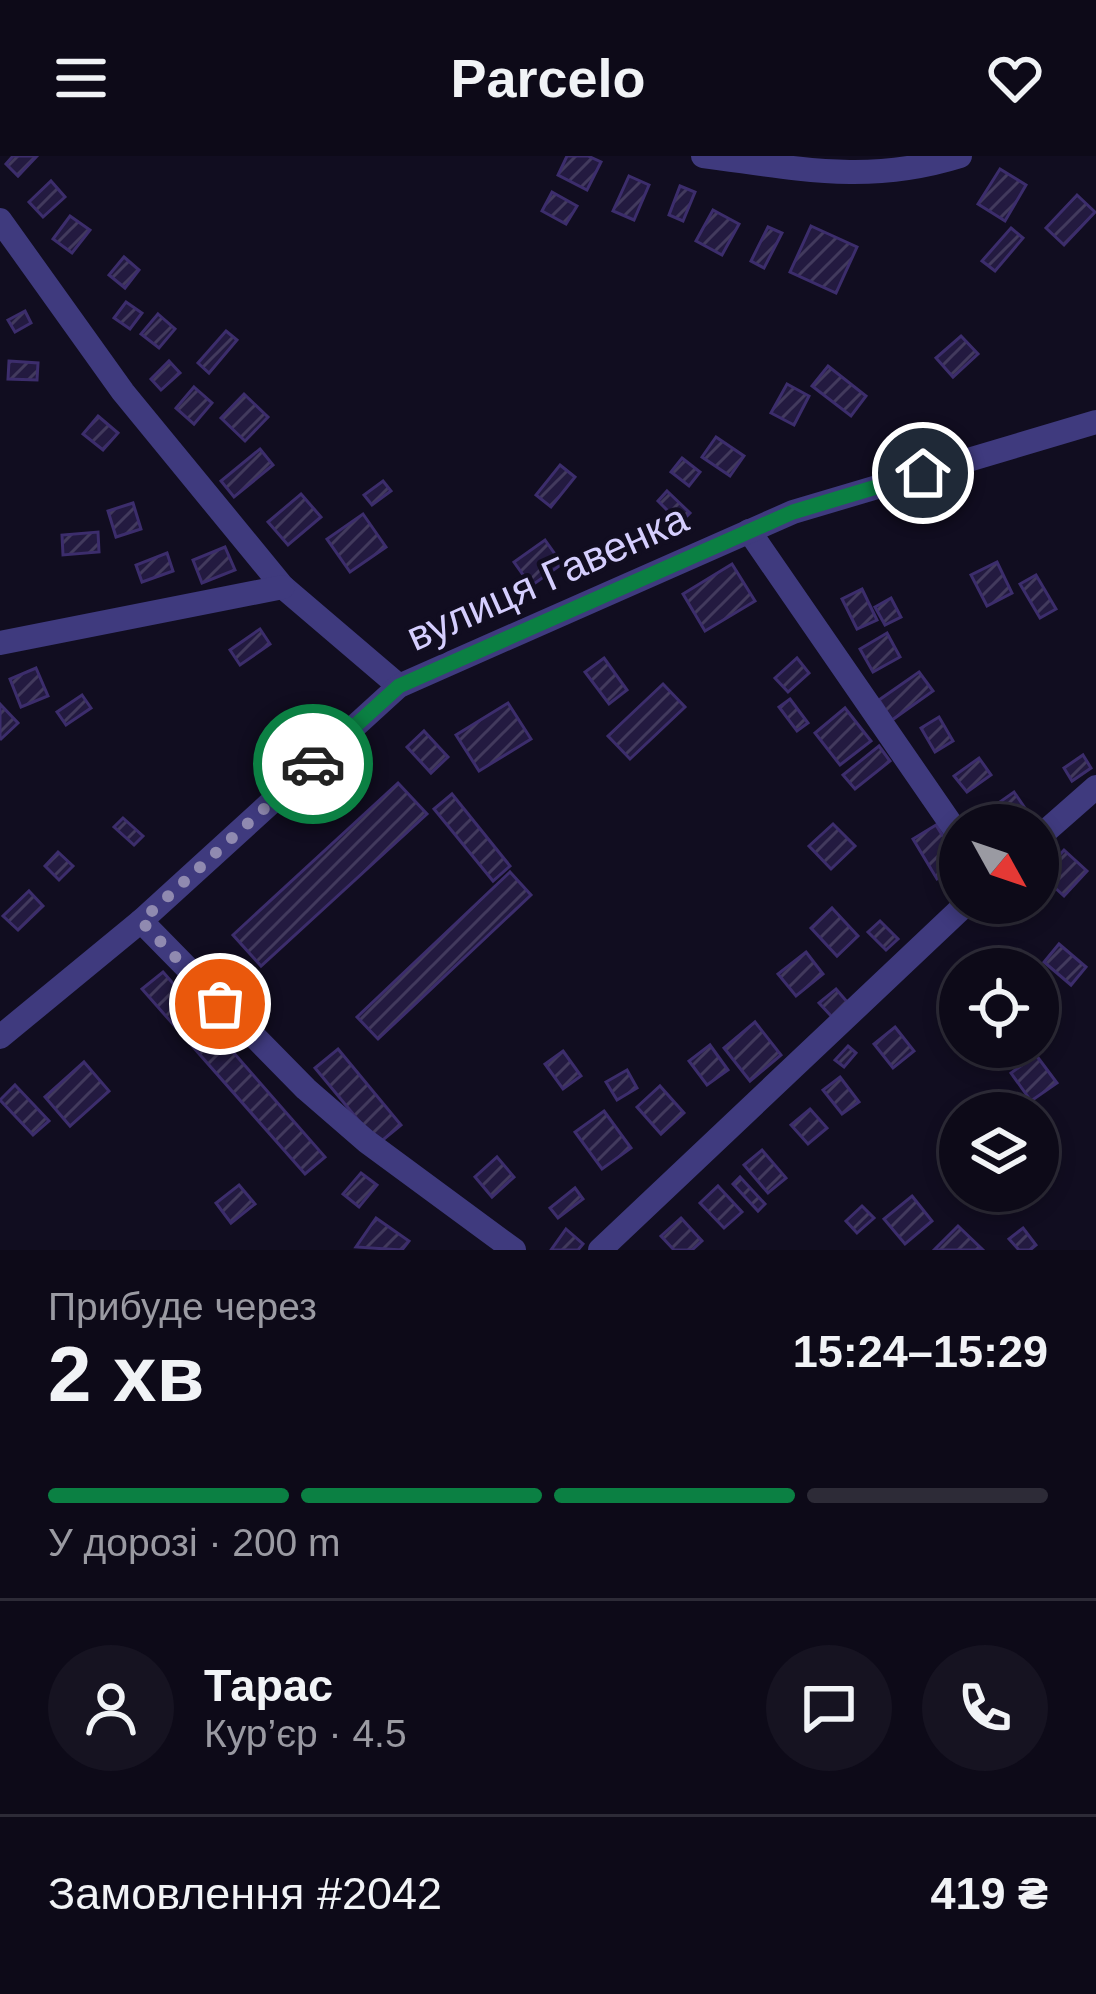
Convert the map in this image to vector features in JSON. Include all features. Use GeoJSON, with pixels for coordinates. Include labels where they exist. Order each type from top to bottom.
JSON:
{"type":"FeatureCollection","features":[{"type":"Feature","properties":{"kind":"street"},"geometry":{"type":"LineString","coordinates":[[703,156],[849,165],[882,174],[960,156]]}},
{"type":"Feature","properties":{"kind":"street"},"geometry":{"type":"LineString","coordinates":[[4,230],[123,392],[283,587],[399,686]]}},
{"type":"Feature","properties":{"kind":"street","name":"вулиця Гавенка"},"geometry":{"type":"LineString","coordinates":[[0,1037],[141,921],[399,686],[793,512],[1096,422]]}},
{"type":"Feature","properties":{"kind":"street"},"geometry":{"type":"LineString","coordinates":[[749,531],[939,807]]}},
{"type":"Feature","properties":{"kind":"street"},"geometry":{"type":"LineString","coordinates":[[0,643],[283,587]]}},
{"type":"Feature","properties":{"kind":"street"},"geometry":{"type":"LineString","coordinates":[[1059,820],[1096,787]]}},
{"type":"Feature","properties":{"kind":"street"},"geometry":{"type":"LineString","coordinates":[[141,921],[306,1089],[366,1141],[514,1250]]}},
{"type":"Feature","properties":{"kind":"street"},"geometry":{"type":"LineString","coordinates":[[600,1250],[945,924]]}},
{"type":"Feature","properties":{"kind":"building"},"geometry":{"type":"Polygon","coordinates":[[[13,156],[37,156],[18,176],[6,164],[13,156]]]}},
{"type":"Feature","properties":{"kind":"building"},"geometry":{"type":"Polygon","coordinates":[[[567,156],[588,156],[601,162],[587,190],[558,175],[567,156]]]}},
{"type":"Feature","properties":{"kind":"building"},"geometry":{"type":"Polygon","coordinates":[[[1000,169],[1026,185],[1005,221],[978,204],[1000,169]]]}},
{"type":"Feature","properties":{"kind":"building"},"geometry":{"type":"Polygon","coordinates":[[[629,176],[649,185],[634,220],[613,211],[629,176]]]}},
{"type":"Feature","properties":{"kind":"building"},"geometry":{"type":"Polygon","coordinates":[[[51,181],[65,197],[43,217],[29,202],[51,181]]]}},
{"type":"Feature","properties":{"kind":"building"},"geometry":{"type":"Polygon","coordinates":[[[680,186],[695,192],[683,221],[669,215],[680,186]]]}},
{"type":"Feature","properties":{"kind":"building"},"geometry":{"type":"Polygon","coordinates":[[[552,192],[577,206],[566,224],[542,211],[552,192]]]}},
{"type":"Feature","properties":{"kind":"building"},"geometry":{"type":"Polygon","coordinates":[[[1077,195],[1095,212],[1064,245],[1046,228],[1077,195]]]}},
{"type":"Feature","properties":{"kind":"building"},"geometry":{"type":"Polygon","coordinates":[[[713,210],[739,224],[722,255],[696,241],[713,210]]]}},
{"type":"Feature","properties":{"kind":"building"},"geometry":{"type":"Polygon","coordinates":[[[70,216],[90,230],[72,253],[53,239],[70,216]]]}},
{"type":"Feature","properties":{"kind":"building"},"geometry":{"type":"Polygon","coordinates":[[[811,226],[857,247],[836,293],[790,272],[811,226]]]}},
{"type":"Feature","properties":{"kind":"building"},"geometry":{"type":"Polygon","coordinates":[[[768,227],[782,233],[764,268],[751,261],[768,227]]]}},
{"type":"Feature","properties":{"kind":"building"},"geometry":{"type":"Polygon","coordinates":[[[1011,228],[1023,238],[995,271],[982,261],[1011,228]]]}},
{"type":"Feature","properties":{"kind":"building"},"geometry":{"type":"Polygon","coordinates":[[[124,257],[139,270],[125,288],[109,275],[124,257]]]}},
{"type":"Feature","properties":{"kind":"building"},"geometry":{"type":"Polygon","coordinates":[[[126,302],[142,313],[130,329],[114,318],[126,302]]]}},
{"type":"Feature","properties":{"kind":"building"},"geometry":{"type":"Polygon","coordinates":[[[25,311],[31,323],[15,332],[8,320],[25,311]]]}},
{"type":"Feature","properties":{"kind":"building"},"geometry":{"type":"Polygon","coordinates":[[[158,314],[175,329],[159,348],[141,334],[158,314]]]}},
{"type":"Feature","properties":{"kind":"building"},"geometry":{"type":"Polygon","coordinates":[[[226,331],[237,340],[209,373],[198,363],[226,331]]]}},
{"type":"Feature","properties":{"kind":"building"},"geometry":{"type":"Polygon","coordinates":[[[961,336],[978,354],[953,377],[936,358],[961,336]]]}},
{"type":"Feature","properties":{"kind":"building"},"geometry":{"type":"Polygon","coordinates":[[[9,361],[38,363],[37,380],[8,379],[9,361]]]}},
{"type":"Feature","properties":{"kind":"building"},"geometry":{"type":"Polygon","coordinates":[[[169,361],[180,373],[161,390],[151,379],[169,361]]]}},
{"type":"Feature","properties":{"kind":"building"},"geometry":{"type":"Polygon","coordinates":[[[828,366],[866,396],[851,416],[812,386],[828,366]]]}},
{"type":"Feature","properties":{"kind":"building"},"geometry":{"type":"Polygon","coordinates":[[[787,384],[809,396],[794,425],[771,413],[787,384]]]}},
{"type":"Feature","properties":{"kind":"building"},"geometry":{"type":"Polygon","coordinates":[[[194,387],[212,403],[194,424],[176,408],[194,387]]]}},
{"type":"Feature","properties":{"kind":"building"},"geometry":{"type":"Polygon","coordinates":[[[244,394],[268,417],[245,441],[221,418],[244,394]]]}},
{"type":"Feature","properties":{"kind":"building"},"geometry":{"type":"Polygon","coordinates":[[[98,416],[118,433],[103,450],[83,434],[98,416]]]}},
{"type":"Feature","properties":{"kind":"building"},"geometry":{"type":"Polygon","coordinates":[[[716,437],[744,456],[730,476],[702,457],[716,437]]]}},
{"type":"Feature","properties":{"kind":"building"},"geometry":{"type":"Polygon","coordinates":[[[260,449],[273,465],[234,497],[221,481],[260,449]]]}},
{"type":"Feature","properties":{"kind":"building"},"geometry":{"type":"Polygon","coordinates":[[[682,458],[700,472],[689,486],[671,472],[682,458]]]}},
{"type":"Feature","properties":{"kind":"building"},"geometry":{"type":"Polygon","coordinates":[[[560,465],[575,477],[551,507],[536,495],[560,465]]]}},
{"type":"Feature","properties":{"kind":"building"},"geometry":{"type":"Polygon","coordinates":[[[383,481],[391,491],[372,505],[364,495],[383,481]]]}},
{"type":"Feature","properties":{"kind":"building"},"geometry":{"type":"Polygon","coordinates":[[[667,491],[690,513],[680,523],[658,501],[667,491]]]}},
{"type":"Feature","properties":{"kind":"building"},"geometry":{"type":"Polygon","coordinates":[[[301,494],[321,517],[288,545],[268,522],[301,494]]]}},
{"type":"Feature","properties":{"kind":"building"},"geometry":{"type":"Polygon","coordinates":[[[133,503],[141,529],[116,537],[108,511],[133,503]]]}},
{"type":"Feature","properties":{"kind":"building"},"geometry":{"type":"Polygon","coordinates":[[[363,514],[386,547],[350,572],[327,539],[363,514]]]}},
{"type":"Feature","properties":{"kind":"building"},"geometry":{"type":"Polygon","coordinates":[[[98,532],[99,552],[63,555],[62,535],[98,532]]]}},
{"type":"Feature","properties":{"kind":"building"},"geometry":{"type":"Polygon","coordinates":[[[545,540],[562,564],[531,586],[514,562],[545,540]]]}},
{"type":"Feature","properties":{"kind":"building"},"geometry":{"type":"Polygon","coordinates":[[[225,547],[235,570],[202,583],[193,560],[225,547]]]}},
{"type":"Feature","properties":{"kind":"building"},"geometry":{"type":"Polygon","coordinates":[[[167,553],[173,571],[142,582],[136,565],[167,553]]]}},
{"type":"Feature","properties":{"kind":"building"},"geometry":{"type":"Polygon","coordinates":[[[997,562],[1012,593],[987,606],[971,575],[997,562]]]}},
{"type":"Feature","properties":{"kind":"building"},"geometry":{"type":"Polygon","coordinates":[[[732,564],[755,601],[705,631],[683,594],[732,564]]]}},
{"type":"Feature","properties":{"kind":"building"},"geometry":{"type":"Polygon","coordinates":[[[1036,575],[1056,609],[1040,618],[1020,584],[1036,575]]]}},
{"type":"Feature","properties":{"kind":"building"},"geometry":{"type":"Polygon","coordinates":[[[862,589],[877,620],[857,629],[842,599],[862,589]]]}},
{"type":"Feature","properties":{"kind":"building"},"geometry":{"type":"Polygon","coordinates":[[[891,598],[901,617],[885,625],[875,607],[891,598]]]}},
{"type":"Feature","properties":{"kind":"building"},"geometry":{"type":"Polygon","coordinates":[[[260,629],[270,644],[240,665],[230,650],[260,629]]]}},
{"type":"Feature","properties":{"kind":"building"},"geometry":{"type":"Polygon","coordinates":[[[887,633],[900,657],[873,672],[860,649],[887,633]]]}},
{"type":"Feature","properties":{"kind":"building"},"geometry":{"type":"Polygon","coordinates":[[[604,658],[627,690],[609,704],[585,672],[604,658]]]}},
{"type":"Feature","properties":{"kind":"building"},"geometry":{"type":"Polygon","coordinates":[[[797,658],[809,673],[788,692],[775,678],[797,658]]]}},
{"type":"Feature","properties":{"kind":"building"},"geometry":{"type":"Polygon","coordinates":[[[36,668],[48,696],[21,707],[10,679],[36,668]]]}},
{"type":"Feature","properties":{"kind":"building"},"geometry":{"type":"Polygon","coordinates":[[[919,672],[933,691],[892,720],[879,700],[919,672]]]}},
{"type":"Feature","properties":{"kind":"building"},"geometry":{"type":"Polygon","coordinates":[[[663,684],[685,707],[630,759],[608,736],[663,684]]]}},
{"type":"Feature","properties":{"kind":"building"},"geometry":{"type":"Polygon","coordinates":[[[82,695],[91,708],[66,725],[57,712],[82,695]]]}},
{"type":"Feature","properties":{"kind":"building"},"geometry":{"type":"Polygon","coordinates":[[[790,699],[808,723],[797,731],[779,707],[790,699]]]}},
{"type":"Feature","properties":{"kind":"building"},"geometry":{"type":"Polygon","coordinates":[[[508,703],[531,739],[479,771],[456,735],[508,703]]]}},
{"type":"Feature","properties":{"kind":"building"},"geometry":{"type":"Polygon","coordinates":[[[0,704],[18,723],[1,739],[0,738],[0,704]]]}},
{"type":"Feature","properties":{"kind":"building"},"geometry":{"type":"Polygon","coordinates":[[[845,708],[871,741],[840,765],[815,733],[845,708]]]}},
{"type":"Feature","properties":{"kind":"building"},"geometry":{"type":"Polygon","coordinates":[[[939,717],[953,741],[935,752],[921,728],[939,717]]]}},
{"type":"Feature","properties":{"kind":"building"},"geometry":{"type":"Polygon","coordinates":[[[424,731],[448,757],[431,773],[407,747],[424,731]]]}},
{"type":"Feature","properties":{"kind":"building"},"geometry":{"type":"Polygon","coordinates":[[[879,746],[890,761],[855,789],[843,775],[879,746]]]}},
{"type":"Feature","properties":{"kind":"building"},"geometry":{"type":"Polygon","coordinates":[[[1083,755],[1091,768],[1072,781],[1064,768],[1083,755]]]}},
{"type":"Feature","properties":{"kind":"building"},"geometry":{"type":"Polygon","coordinates":[[[979,758],[991,775],[967,792],[954,776],[979,758]]]}},
{"type":"Feature","properties":{"kind":"building"},"geometry":{"type":"Polygon","coordinates":[[[398,783],[427,814],[261,966],[233,935],[398,783]]]}},
{"type":"Feature","properties":{"kind":"building"},"geometry":{"type":"Polygon","coordinates":[[[1014,792],[1022,804],[997,804],[1014,792]]]}},
{"type":"Feature","properties":{"kind":"building"},"geometry":{"type":"Polygon","coordinates":[[[452,794],[510,866],[493,881],[434,809],[452,794]]]}},
{"type":"Feature","properties":{"kind":"building"},"geometry":{"type":"Polygon","coordinates":[[[123,818],[143,836],[134,845],[114,827],[123,818]]]}},
{"type":"Feature","properties":{"kind":"building"},"geometry":{"type":"Polygon","coordinates":[[[833,824],[855,846],[831,869],[809,846],[833,824]]]}},
{"type":"Feature","properties":{"kind":"building"},"geometry":{"type":"Polygon","coordinates":[[[936,825],[939,830],[937,879],[913,839],[936,825]]]}},
{"type":"Feature","properties":{"kind":"building"},"geometry":{"type":"Polygon","coordinates":[[[1064,850],[1087,871],[1064,896],[1059,891],[1059,855],[1064,850]]]}},
{"type":"Feature","properties":{"kind":"building"},"geometry":{"type":"Polygon","coordinates":[[[58,852],[73,866],[59,880],[45,866],[58,852]]]}},
{"type":"Feature","properties":{"kind":"building"},"geometry":{"type":"Polygon","coordinates":[[[510,872],[531,895],[378,1039],[357,1017],[510,872]]]}},
{"type":"Feature","properties":{"kind":"building"},"geometry":{"type":"Polygon","coordinates":[[[29,891],[43,906],[18,930],[3,916],[29,891]]]}},
{"type":"Feature","properties":{"kind":"building"},"geometry":{"type":"Polygon","coordinates":[[[832,908],[858,936],[837,956],[811,928],[832,908]]]}},
{"type":"Feature","properties":{"kind":"building"},"geometry":{"type":"Polygon","coordinates":[[[880,921],[898,939],[886,950],[868,932],[880,921]]]}},
{"type":"Feature","properties":{"kind":"building"},"geometry":{"type":"Polygon","coordinates":[[[1059,944],[1086,967],[1071,985],[1059,975],[1059,944]]]}},
{"type":"Feature","properties":{"kind":"building"},"geometry":{"type":"Polygon","coordinates":[[[806,952],[823,974],[796,996],[778,974],[806,952]]]}},
{"type":"Feature","properties":{"kind":"building"},"geometry":{"type":"Polygon","coordinates":[[[163,972],[325,1157],[305,1174],[142,989],[163,972]]]}},
{"type":"Feature","properties":{"kind":"building"},"geometry":{"type":"Polygon","coordinates":[[[836,989],[849,1004],[833,1018],[819,1003],[836,989]]]}},
{"type":"Feature","properties":{"kind":"building"},"geometry":{"type":"Polygon","coordinates":[[[755,1022],[781,1055],[750,1081],[724,1048],[755,1022]]]}},
{"type":"Feature","properties":{"kind":"building"},"geometry":{"type":"Polygon","coordinates":[[[895,1027],[914,1051],[893,1068],[874,1044],[895,1027]]]}},
{"type":"Feature","properties":{"kind":"building"},"geometry":{"type":"Polygon","coordinates":[[[710,1045],[728,1070],[707,1085],[689,1061],[710,1045]]]}},
{"type":"Feature","properties":{"kind":"building"},"geometry":{"type":"Polygon","coordinates":[[[848,1046],[856,1053],[844,1067],[835,1060],[848,1046]]]}},
{"type":"Feature","properties":{"kind":"building"},"geometry":{"type":"Polygon","coordinates":[[[338,1049],[401,1125],[378,1144],[315,1068],[338,1049]]]}},
{"type":"Feature","properties":{"kind":"building"},"geometry":{"type":"Polygon","coordinates":[[[563,1051],[581,1076],[563,1089],[545,1064],[563,1051]]]}},
{"type":"Feature","properties":{"kind":"building"},"geometry":{"type":"Polygon","coordinates":[[[84,1062],[109,1091],[70,1126],[45,1097],[84,1062]]]}},
{"type":"Feature","properties":{"kind":"building"},"geometry":{"type":"Polygon","coordinates":[[[1018,1068],[1046,1068],[1057,1083],[1044,1092],[1025,1092],[1011,1073],[1018,1068]]]}},
{"type":"Feature","properties":{"kind":"building"},"geometry":{"type":"Polygon","coordinates":[[[627,1070],[637,1088],[617,1100],[606,1082],[627,1070]]]}},
{"type":"Feature","properties":{"kind":"building"},"geometry":{"type":"Polygon","coordinates":[[[840,1077],[859,1102],[842,1114],[823,1090],[840,1077]]]}},
{"type":"Feature","properties":{"kind":"building"},"geometry":{"type":"Polygon","coordinates":[[[15,1085],[49,1121],[33,1135],[0,1100],[15,1085]]]}},
{"type":"Feature","properties":{"kind":"building"},"geometry":{"type":"Polygon","coordinates":[[[660,1086],[684,1113],[661,1134],[637,1107],[660,1086]]]}},
{"type":"Feature","properties":{"kind":"building"},"geometry":{"type":"Polygon","coordinates":[[[810,1109],[827,1128],[808,1144],[791,1125],[810,1109]]]}},
{"type":"Feature","properties":{"kind":"building"},"geometry":{"type":"Polygon","coordinates":[[[604,1111],[631,1148],[602,1169],[575,1132],[604,1111]]]}},
{"type":"Feature","properties":{"kind":"building"},"geometry":{"type":"Polygon","coordinates":[[[762,1150],[786,1178],[768,1193],[744,1165],[762,1150]]]}},
{"type":"Feature","properties":{"kind":"building"},"geometry":{"type":"Polygon","coordinates":[[[497,1157],[514,1177],[492,1197],[475,1177],[497,1157]]]}},
{"type":"Feature","properties":{"kind":"building"},"geometry":{"type":"Polygon","coordinates":[[[361,1173],[377,1185],[359,1207],[343,1194],[361,1173]]]}},
{"type":"Feature","properties":{"kind":"building"},"geometry":{"type":"Polygon","coordinates":[[[740,1177],[765,1204],[758,1211],[733,1184],[740,1177]]]}},
{"type":"Feature","properties":{"kind":"building"},"geometry":{"type":"Polygon","coordinates":[[[239,1185],[255,1204],[231,1223],[216,1203],[239,1185]]]}},
{"type":"Feature","properties":{"kind":"building"},"geometry":{"type":"Polygon","coordinates":[[[718,1186],[742,1212],[724,1228],[700,1203],[718,1186]]]}},
{"type":"Feature","properties":{"kind":"building"},"geometry":{"type":"Polygon","coordinates":[[[575,1188],[583,1199],[558,1218],[550,1208],[575,1188]]]}},
{"type":"Feature","properties":{"kind":"building"},"geometry":{"type":"Polygon","coordinates":[[[912,1196],[932,1221],[905,1244],[884,1219],[912,1196]]]}},
{"type":"Feature","properties":{"kind":"building"},"geometry":{"type":"Polygon","coordinates":[[[862,1206],[874,1218],[857,1233],[846,1221],[862,1206]]]}},
{"type":"Feature","properties":{"kind":"building"},"geometry":{"type":"Polygon","coordinates":[[[376,1218],[409,1241],[402,1250],[356,1247],[376,1218]]]}},
{"type":"Feature","properties":{"kind":"building"},"geometry":{"type":"Polygon","coordinates":[[[681,1218],[702,1241],[692,1250],[674,1250],[661,1236],[681,1218]]]}},
{"type":"Feature","properties":{"kind":"building"},"geometry":{"type":"Polygon","coordinates":[[[958,1226],[983,1250],[934,1250],[958,1226]]]}},
{"type":"Feature","properties":{"kind":"building"},"geometry":{"type":"Polygon","coordinates":[[[1023,1228],[1036,1245],[1030,1250],[1019,1250],[1009,1239],[1023,1228]]]}},
{"type":"Feature","properties":{"kind":"building"},"geometry":{"type":"Polygon","coordinates":[[[566,1229],[583,1244],[578,1250],[551,1250],[566,1229]]]}},
{"type":"Feature","properties":{"kind":"way so far"},"geometry":{"type":"LineString","coordinates":[[220,1004],[141,921],[313,764]]}},
{"type":"Feature","properties":{"kind":"route"},"geometry":{"type":"LineString","coordinates":[[313,764],[399,686],[793,512],[923,473]]}}]}
